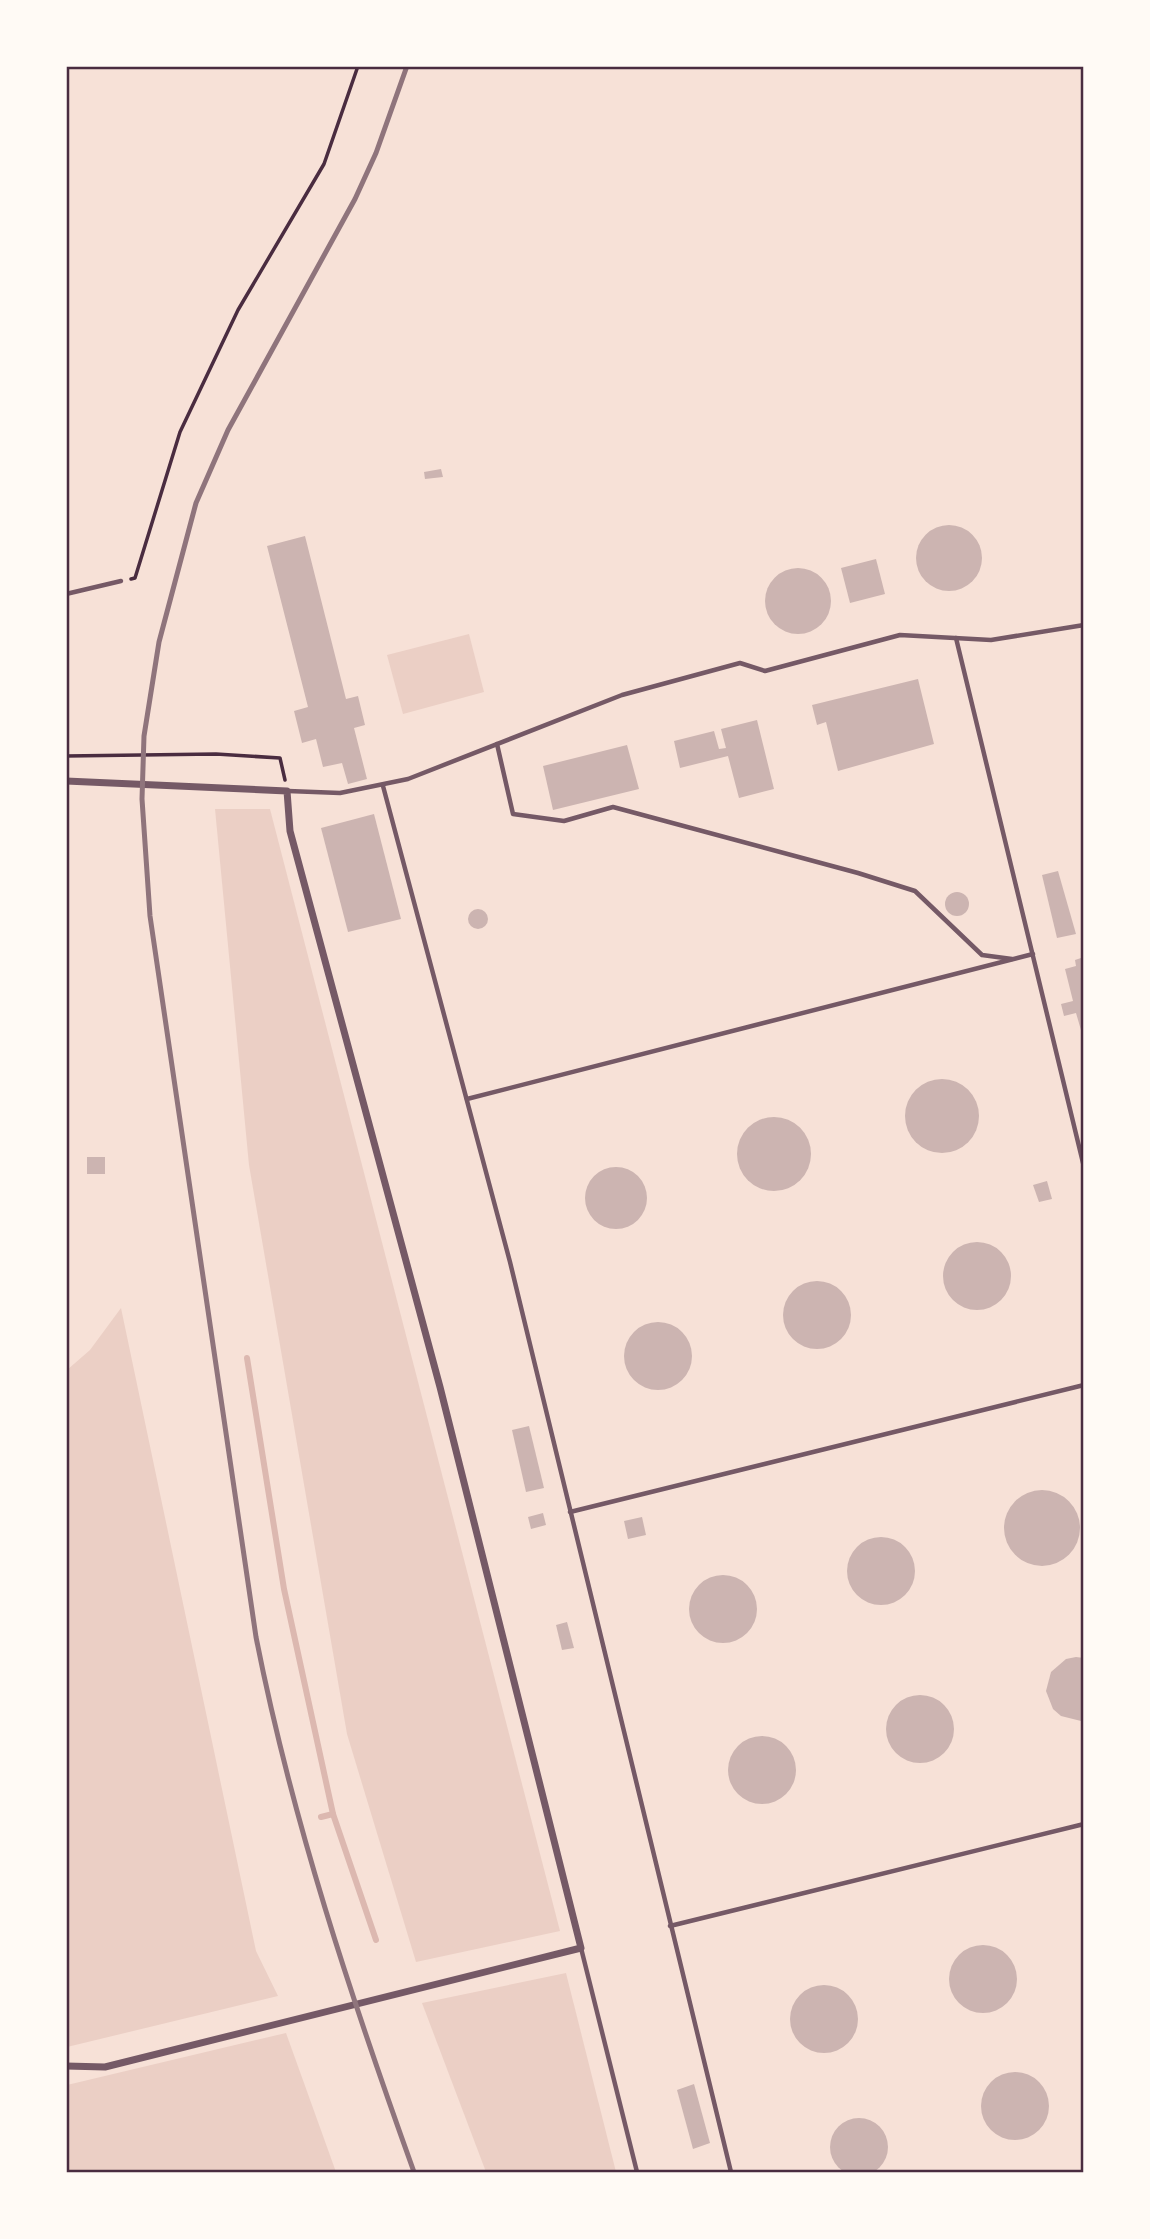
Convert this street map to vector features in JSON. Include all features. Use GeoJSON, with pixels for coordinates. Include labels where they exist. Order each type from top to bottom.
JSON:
{"type":"FeatureCollection","features":[{"type":"Feature","properties":{"kind":"street"},"geometry":{"type":"LineString","coordinates":[[66,782],[287,791],[290,831],[440,1387],[581,1948],[105,2067],[66,2066]]}},
{"type":"Feature","properties":{"kind":"lane"},"geometry":{"type":"LineString","coordinates":[[66,594],[121,582]]}},
{"type":"Feature","properties":{"kind":"lane"},"geometry":{"type":"LineString","coordinates":[[287,791],[340,793],[408,779],[622,695],[740,663],[765,671],[900,635],[991,640],[1083,625]]}},
{"type":"Feature","properties":{"kind":"lane"},"geometry":{"type":"LineString","coordinates":[[956,638],[1083,1167]]}},
{"type":"Feature","properties":{"kind":"lane"},"geometry":{"type":"LineString","coordinates":[[497,744],[513,814],[564,821],[613,807],[858,873],[915,891],[982,955],[1012,959]]}},
{"type":"Feature","properties":{"kind":"lane"},"geometry":{"type":"LineString","coordinates":[[383,786],[510,1262],[731,2172]]}},
{"type":"Feature","properties":{"kind":"lane"},"geometry":{"type":"LineString","coordinates":[[467,1099],[1032,954]]}},
{"type":"Feature","properties":{"kind":"lane"},"geometry":{"type":"LineString","coordinates":[[570,1512],[1083,1385]]}},
{"type":"Feature","properties":{"kind":"lane"},"geometry":{"type":"LineString","coordinates":[[670,1926],[1083,1825]]}},
{"type":"Feature","properties":{"kind":"lane"},"geometry":{"type":"LineString","coordinates":[[581,1948],[638,2172]]}},
{"type":"Feature","properties":{"kind":"path"},"geometry":{"type":"LineString","coordinates":[[121,582],[135,578],[180,432],[238,310],[324,164],[358,66]]}},
{"type":"Feature","properties":{"kind":"path"},"geometry":{"type":"LineString","coordinates":[[66,756],[216,754],[280,758],[287,791]]}},
{"type":"Feature","properties":{"kind":"shaded area"},"geometry":{"type":"Polygon","coordinates":[[[469,634],[484,692],[403,714],[387,655],[469,634]]]}},
{"type":"Feature","properties":{"kind":"shaded area"},"geometry":{"type":"Polygon","coordinates":[[[215,809],[270,809],[560,1931],[416,1962],[347,1734],[249,1165],[215,809]]]}},
{"type":"Feature","properties":{"kind":"shaded area"},"geometry":{"type":"Polygon","coordinates":[[[121,1308],[256,1951],[278,1996],[67,2047],[67,1370],[90,1350],[121,1308]]]}},
{"type":"Feature","properties":{"kind":"shaded area"},"geometry":{"type":"Polygon","coordinates":[[[566,1973],[616,2172],[486,2172],[422,2003],[566,1973]]]}},
{"type":"Feature","properties":{"kind":"shaded area"},"geometry":{"type":"Polygon","coordinates":[[[286,2033],[336,2172],[67,2172],[67,2085],[286,2033]]]}},
{"type":"Feature","properties":{"kind":"building"},"geometry":{"type":"Polygon","coordinates":[[[441,469],[443,477],[425,479],[424,472],[441,469]]]}},
{"type":"Feature","properties":{"kind":"building"},"geometry":{"type":"Polygon","coordinates":[[[949,525],[962,528],[972,535],[979,545],[982,558],[979,571],[972,581],[962,588],[949,591],[936,588],[926,581],[919,571],[916,558],[919,545],[926,535],[936,528],[949,525]]]}},
{"type":"Feature","properties":{"kind":"building"},"geometry":{"type":"Polygon","coordinates":[[[305,536],[346,699],[358,696],[365,725],[354,728],[367,779],[348,784],[342,763],[323,767],[316,739],[302,743],[294,711],[308,707],[267,546],[305,536]]]}},
{"type":"Feature","properties":{"kind":"building"},"geometry":{"type":"Polygon","coordinates":[[[876,559],[885,594],[850,603],[841,568],[876,559]]]}},
{"type":"Feature","properties":{"kind":"building"},"geometry":{"type":"Polygon","coordinates":[[[798,568],[811,571],[821,578],[828,588],[831,601],[828,614],[821,624],[811,631],[798,634],[785,631],[775,624],[768,614],[765,601],[768,588],[775,578],[785,571],[798,568]]]}},
{"type":"Feature","properties":{"kind":"building"},"geometry":{"type":"Polygon","coordinates":[[[918,679],[934,744],[838,771],[826,722],[817,725],[812,705],[918,679]]]}},
{"type":"Feature","properties":{"kind":"building"},"geometry":{"type":"Polygon","coordinates":[[[757,720],[774,789],[739,798],[728,756],[680,768],[674,741],[714,731],[719,749],[726,748],[721,729],[757,720]]]}},
{"type":"Feature","properties":{"kind":"building"},"geometry":{"type":"Polygon","coordinates":[[[627,745],[639,789],[553,810],[543,766],[627,745]]]}},
{"type":"Feature","properties":{"kind":"building"},"geometry":{"type":"Polygon","coordinates":[[[374,814],[401,919],[348,932],[321,828],[374,814]]]}},
{"type":"Feature","properties":{"kind":"building"},"geometry":{"type":"Polygon","coordinates":[[[1058,871],[1076,934],[1057,938],[1042,875],[1058,871]]]}},
{"type":"Feature","properties":{"kind":"building"},"geometry":{"type":"Polygon","coordinates":[[[957,892],[966,895],[969,904],[966,913],[957,916],[948,913],[945,904],[948,895],[957,892]]]}},
{"type":"Feature","properties":{"kind":"building"},"geometry":{"type":"Polygon","coordinates":[[[474,909],[482,909],[488,919],[482,929],[474,929],[468,923],[468,915],[474,909]]]}},
{"type":"Feature","properties":{"kind":"building"},"geometry":{"type":"Polygon","coordinates":[[[1081,958],[1084,964],[1083,1037],[1076,1013],[1064,1016],[1061,1004],[1073,1001],[1065,969],[1076,966],[1075,960],[1081,958]]]}},
{"type":"Feature","properties":{"kind":"building"},"geometry":{"type":"Polygon","coordinates":[[[949,1079],[969,1089],[977,1102],[977,1130],[969,1143],[956,1151],[935,1153],[915,1143],[907,1130],[905,1109],[915,1089],[928,1081],[949,1079]]]}},
{"type":"Feature","properties":{"kind":"building"},"geometry":{"type":"Polygon","coordinates":[[[781,1117],[801,1127],[809,1140],[809,1168],[801,1181],[788,1189],[767,1191],[747,1181],[739,1168],[737,1147],[747,1127],[760,1119],[781,1117]]]}},
{"type":"Feature","properties":{"kind":"building"},"geometry":{"type":"Polygon","coordinates":[[[87,1157],[105,1157],[105,1174],[87,1174],[87,1157]]]}},
{"type":"Feature","properties":{"kind":"building"},"geometry":{"type":"Polygon","coordinates":[[[616,1167],[638,1176],[647,1198],[638,1220],[616,1229],[594,1220],[585,1198],[594,1176],[616,1167]]]}},
{"type":"Feature","properties":{"kind":"building"},"geometry":{"type":"Polygon","coordinates":[[[1047,1181],[1052,1199],[1039,1202],[1033,1185],[1047,1181]]]}},
{"type":"Feature","properties":{"kind":"building"},"geometry":{"type":"Polygon","coordinates":[[[984,1242],[1005,1257],[1011,1269],[1009,1289],[1001,1300],[984,1310],[970,1310],[953,1300],[945,1289],[943,1269],[953,1252],[964,1244],[984,1242]]]}},
{"type":"Feature","properties":{"kind":"building"},"geometry":{"type":"Polygon","coordinates":[[[824,1281],[845,1296],[851,1308],[849,1328],[841,1339],[824,1349],[810,1349],[793,1339],[785,1328],[783,1308],[793,1291],[804,1283],[824,1281]]]}},
{"type":"Feature","properties":{"kind":"building"},"geometry":{"type":"Polygon","coordinates":[[[665,1322],[686,1337],[692,1349],[690,1369],[682,1380],[665,1390],[651,1390],[634,1380],[626,1369],[624,1349],[634,1332],[645,1324],[665,1322]]]}},
{"type":"Feature","properties":{"kind":"building"},"geometry":{"type":"Polygon","coordinates":[[[529,1426],[544,1488],[526,1492],[512,1430],[529,1426]]]}},
{"type":"Feature","properties":{"kind":"building"},"geometry":{"type":"Polygon","coordinates":[[[1042,1490],[1056,1493],[1069,1501],[1077,1514],[1080,1528],[1077,1542],[1069,1555],[1056,1563],[1042,1566],[1028,1563],[1015,1555],[1007,1542],[1004,1528],[1007,1514],[1015,1501],[1028,1493],[1042,1490]]]}},
{"type":"Feature","properties":{"kind":"building"},"geometry":{"type":"Polygon","coordinates":[[[543,1513],[546,1525],[531,1529],[528,1517],[543,1513]]]}},
{"type":"Feature","properties":{"kind":"building"},"geometry":{"type":"Polygon","coordinates":[[[642,1517],[646,1535],[628,1539],[624,1521],[642,1517]]]}},
{"type":"Feature","properties":{"kind":"building"},"geometry":{"type":"Polygon","coordinates":[[[888,1537],[909,1552],[915,1564],[913,1584],[905,1595],[888,1605],[874,1605],[857,1595],[849,1584],[847,1564],[857,1547],[868,1539],[888,1537]]]}},
{"type":"Feature","properties":{"kind":"building"},"geometry":{"type":"Polygon","coordinates":[[[730,1575],[751,1590],[757,1602],[755,1622],[747,1633],[730,1643],[716,1643],[699,1633],[691,1622],[689,1602],[699,1585],[710,1577],[730,1575]]]}},
{"type":"Feature","properties":{"kind":"building"},"geometry":{"type":"Polygon","coordinates":[[[567,1622],[574,1648],[562,1650],[556,1625],[567,1622]]]}},
{"type":"Feature","properties":{"kind":"building"},"geometry":{"type":"Polygon","coordinates":[[[1084,1658],[1084,1720],[1081,1721],[1061,1716],[1053,1709],[1046,1691],[1051,1672],[1066,1659],[1084,1658]]]}},
{"type":"Feature","properties":{"kind":"building"},"geometry":{"type":"Polygon","coordinates":[[[927,1695],[948,1710],[954,1722],[952,1742],[944,1753],[927,1763],[913,1763],[896,1753],[888,1742],[886,1722],[896,1705],[907,1697],[927,1695]]]}},
{"type":"Feature","properties":{"kind":"building"},"geometry":{"type":"Polygon","coordinates":[[[769,1736],[790,1751],[796,1763],[794,1783],[786,1794],[769,1804],[755,1804],[738,1794],[730,1783],[728,1763],[738,1746],[749,1738],[769,1736]]]}},
{"type":"Feature","properties":{"kind":"building"},"geometry":{"type":"Polygon","coordinates":[[[990,1945],[1011,1960],[1017,1972],[1015,1992],[1007,2003],[990,2013],[976,2013],[959,2003],[951,1992],[949,1972],[959,1955],[970,1947],[990,1945]]]}},
{"type":"Feature","properties":{"kind":"building"},"geometry":{"type":"Polygon","coordinates":[[[831,1985],[852,2000],[858,2012],[856,2032],[848,2043],[831,2053],[817,2053],[800,2043],[792,2032],[790,2012],[800,1995],[811,1987],[831,1985]]]}},
{"type":"Feature","properties":{"kind":"building"},"geometry":{"type":"Polygon","coordinates":[[[1015,2072],[1028,2074],[1039,2082],[1047,2093],[1047,2119],[1039,2130],[1028,2138],[1015,2140],[1002,2138],[991,2130],[983,2119],[981,2106],[983,2093],[991,2082],[1002,2074],[1015,2072]]]}},
{"type":"Feature","properties":{"kind":"building"},"geometry":{"type":"Polygon","coordinates":[[[694,2084],[710,2143],[693,2149],[677,2090],[694,2084]]]}},
{"type":"Feature","properties":{"kind":"building"},"geometry":{"type":"Polygon","coordinates":[[[859,2118],[870,2120],[883,2131],[888,2147],[886,2158],[875,2171],[859,2176],[848,2174],[835,2163],[830,2147],[832,2136],[843,2123],[859,2118]]]}},
{"type":"Feature","properties":{"kind":"waterway"},"geometry":{"type":"LineString","coordinates":[[247,1358],[284,1589],[333,1814],[376,1940]]}},
{"type":"Feature","properties":{"kind":"waterway"},"geometry":{"type":"LineString","coordinates":[[321,1817],[333,1814]]}},
{"type":"Feature","properties":{"kind":"railway"},"geometry":{"type":"LineString","coordinates":[[407,66],[376,153],[355,199],[228,430],[196,503],[159,642],[144,736],[142,799],[150,916],[256,1637],[305,1841],[346,1974],[414,2172]]}}]}
